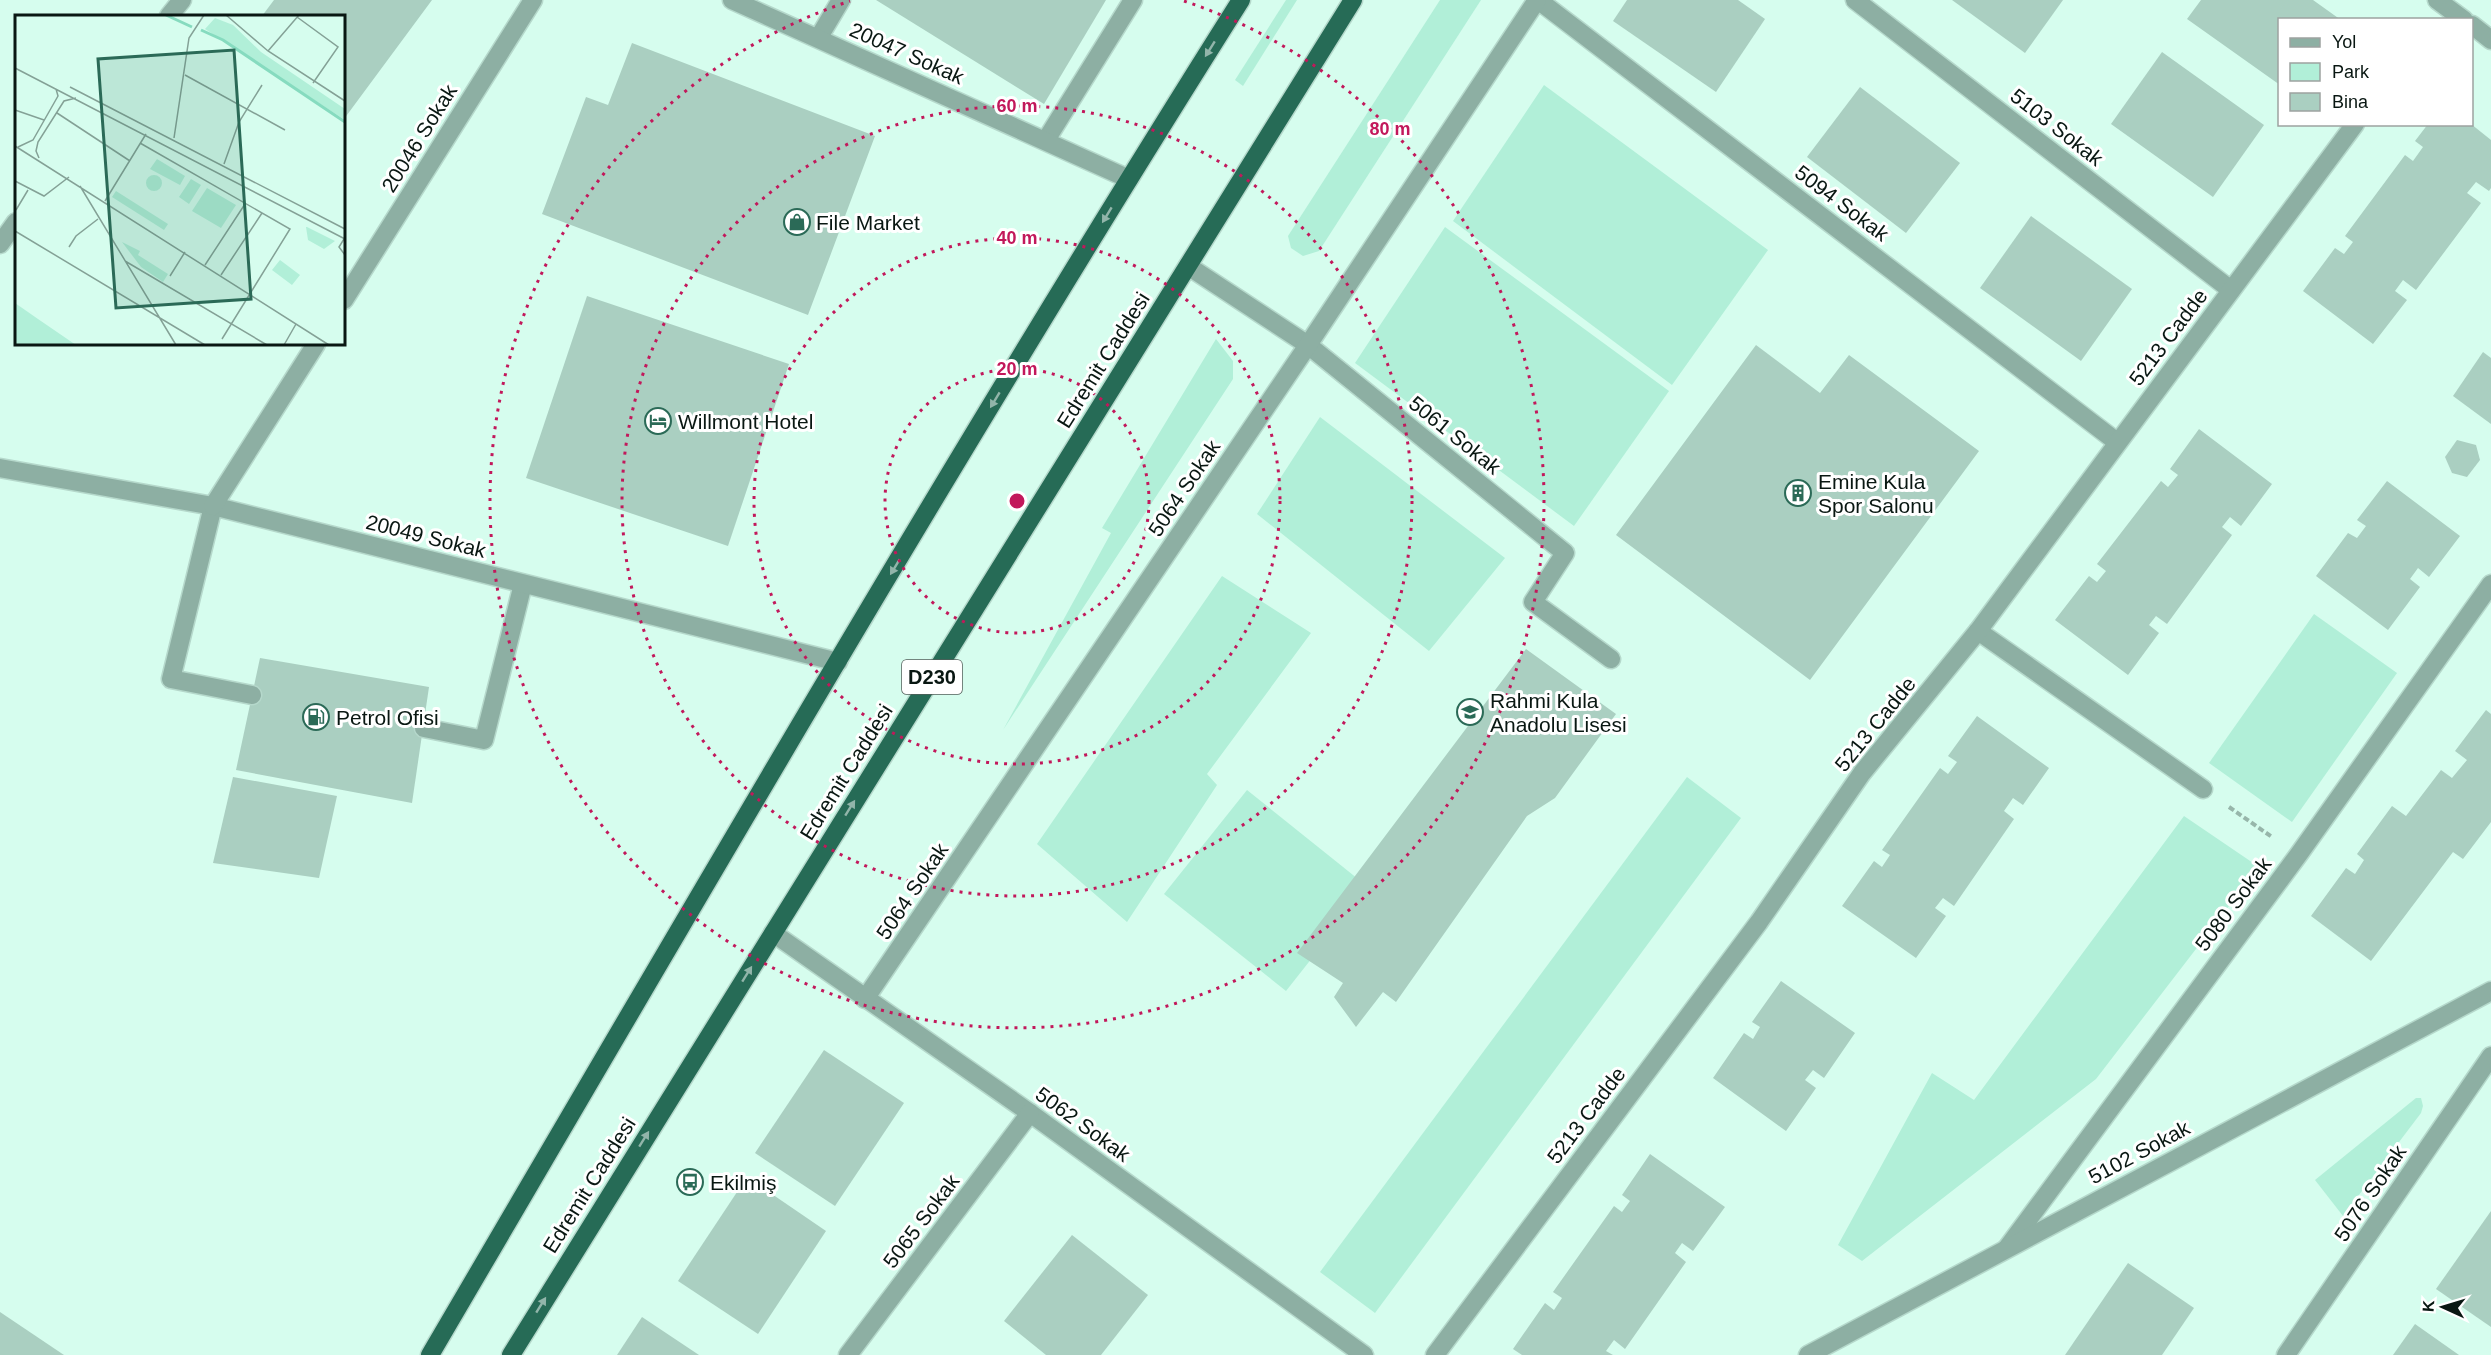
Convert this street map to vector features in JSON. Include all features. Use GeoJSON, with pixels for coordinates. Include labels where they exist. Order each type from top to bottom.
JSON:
{"type":"FeatureCollection","features":[{"type":"Feature","properties":{"kind":"highway"},"geometry":{"type":"LineString","coordinates":[[430,1355],[838,662],[1129,178],[1241,0]]}},
{"type":"Feature","properties":{"kind":"highway","name":"Edremit Caddesi"},"geometry":{"type":"LineString","coordinates":[[511,1355],[1353,0]]}},
{"type":"Feature","properties":{"kind":"street"},"geometry":{"type":"LineString","coordinates":[[170,15],[182,0]]}},
{"type":"Feature","properties":{"kind":"street","name":"20046 Sokak"},"geometry":{"type":"LineString","coordinates":[[345,298],[533,0]]}},
{"type":"Feature","properties":{"kind":"street","name":"20047 Sokak"},"geometry":{"type":"LineString","coordinates":[[732,0],[1129,178]]}},
{"type":"Feature","properties":{"kind":"street"},"geometry":{"type":"LineString","coordinates":[[819,38],[841,0]]}},
{"type":"Feature","properties":{"kind":"street"},"geometry":{"type":"LineString","coordinates":[[1046,140],[1133,0]]}},
{"type":"Feature","properties":{"kind":"street","name":"5064 Sokak"},"geometry":{"type":"LineString","coordinates":[[865,999],[1308,345],[1538,0]]}},
{"type":"Feature","properties":{"kind":"street","name":"5094 Sokak"},"geometry":{"type":"LineString","coordinates":[[1538,0],[2117,442]]}},
{"type":"Feature","properties":{"kind":"street","name":"5103 Sokak"},"geometry":{"type":"LineString","coordinates":[[1855,0],[2231,290]]}},
{"type":"Feature","properties":{"kind":"street"},"geometry":{"type":"LineString","coordinates":[[2441,6],[2461,18]]}},
{"type":"Feature","properties":{"kind":"street"},"geometry":{"type":"LineString","coordinates":[[2473,26],[2491,40]]}},
{"type":"Feature","properties":{"kind":"street","name":"5213 Cadde"},"geometry":{"type":"LineString","coordinates":[[1435,1355],[1759,922],[1862,773],[1978,632],[2354,126]]}},
{"type":"Feature","properties":{"kind":"street"},"geometry":{"type":"LineString","coordinates":[[0,244],[15,223]]}},
{"type":"Feature","properties":{"kind":"street","name":"5061 Sokak"},"geometry":{"type":"LineString","coordinates":[[1188,266],[1308,345],[1565,553],[1533,602],[1611,659]]}},
{"type":"Feature","properties":{"kind":"street"},"geometry":{"type":"LineString","coordinates":[[252,695],[171,679],[213,506],[315,345]]}},
{"type":"Feature","properties":{"kind":"street","name":"20049 Sokak"},"geometry":{"type":"LineString","coordinates":[[0,468],[213,506],[838,662]]}},
{"type":"Feature","properties":{"kind":"street"},"geometry":{"type":"LineString","coordinates":[[424,728],[484,740],[523,584]]}},
{"type":"Feature","properties":{"kind":"street","name":"5080 Sokak"},"geometry":{"type":"LineString","coordinates":[[2007,1248],[2299,854],[2491,584]]}},
{"type":"Feature","properties":{"kind":"street"},"geometry":{"type":"LineString","coordinates":[[1978,632],[2203,789]]}},
{"type":"Feature","properties":{"kind":"street","name":"5062 Sokak"},"geometry":{"type":"LineString","coordinates":[[773,933],[1030,1113],[1364,1355]]}},
{"type":"Feature","properties":{"kind":"street","name":"5102 Sokak"},"geometry":{"type":"LineString","coordinates":[[1808,1355],[2491,991]]}},
{"type":"Feature","properties":{"kind":"street","name":"5076 Sokak"},"geometry":{"type":"LineString","coordinates":[[2286,1355],[2491,1056]]}},
{"type":"Feature","properties":{"kind":"street","name":"5065 Sokak"},"geometry":{"type":"LineString","coordinates":[[848,1355],[1030,1113]]}},
{"type":"Feature","properties":{"kind":"path"},"geometry":{"type":"LineString","coordinates":[[2203,789],[2278,841]]}},
{"type":"Feature","properties":{"kind":"green space"},"geometry":{"type":"Polygon","coordinates":[[[1286,0],[1297,0],[1243,86],[1235,80],[1286,0]]]}},
{"type":"Feature","properties":{"kind":"green space"},"geometry":{"type":"Polygon","coordinates":[[[1440,0],[1481,0],[1319,251],[1303,256],[1291,248],[1288,236],[1440,0]]]}},
{"type":"Feature","properties":{"kind":"green space"},"geometry":{"type":"Polygon","coordinates":[[[1544,85],[1768,250],[1672,385],[1453,221],[1544,85]]]}},
{"type":"Feature","properties":{"kind":"green space"},"geometry":{"type":"Polygon","coordinates":[[[1445,227],[1669,391],[1574,526],[1355,363],[1445,227]]]}},
{"type":"Feature","properties":{"kind":"green space"},"geometry":{"type":"Polygon","coordinates":[[[1216,339],[1233,361],[1233,379],[1003,730],[1111,533],[1102,528],[1216,339]]]}},
{"type":"Feature","properties":{"kind":"green space"},"geometry":{"type":"Polygon","coordinates":[[[1320,417],[1505,558],[1429,651],[1257,514],[1320,417]]]}},
{"type":"Feature","properties":{"kind":"green space"},"geometry":{"type":"Polygon","coordinates":[[[1222,576],[1311,633],[1207,774],[1217,785],[1127,922],[1037,844],[1222,576]]]}},
{"type":"Feature","properties":{"kind":"green space"},"geometry":{"type":"Polygon","coordinates":[[[2314,614],[2397,673],[2292,822],[2209,763],[2314,614]]]}},
{"type":"Feature","properties":{"kind":"green space"},"geometry":{"type":"Polygon","coordinates":[[[1687,777],[1741,818],[1375,1313],[1320,1272],[1687,777]]]}},
{"type":"Feature","properties":{"kind":"green space"},"geometry":{"type":"Polygon","coordinates":[[[1247,790],[1368,887],[1286,991],[1164,894],[1247,790]]]}},
{"type":"Feature","properties":{"kind":"green space"},"geometry":{"type":"Polygon","coordinates":[[[2184,816],[2259,867],[2096,1079],[1862,1261],[1838,1245],[1932,1073],[1974,1100],[2184,816]]]}},
{"type":"Feature","properties":{"kind":"green space"},"geometry":{"type":"Polygon","coordinates":[[[2416,1098],[2421,1098],[2423,1106],[2421,1113],[2343,1216],[2315,1180],[2416,1098]]]}},
{"type":"Feature","properties":{"kind":"building"},"geometry":{"type":"Polygon","coordinates":[[[274,0],[432,0],[345,118],[345,15],[263,15],[274,0]]]}},
{"type":"Feature","properties":{"kind":"building"},"geometry":{"type":"Polygon","coordinates":[[[876,0],[1106,0],[1044,104],[876,0]]]}},
{"type":"Feature","properties":{"kind":"building"},"geometry":{"type":"Polygon","coordinates":[[[1627,0],[1738,0],[1765,19],[1716,92],[1613,21],[1627,0]]]}},
{"type":"Feature","properties":{"kind":"building"},"geometry":{"type":"Polygon","coordinates":[[[1952,0],[2063,0],[2025,53],[1952,0]]]}},
{"type":"Feature","properties":{"kind":"building"},"geometry":{"type":"Polygon","coordinates":[[[2201,0],[2313,0],[2338,18],[2278,18],[2278,84],[2187,19],[2201,0]]]}},
{"type":"Feature","properties":{"kind":"building"},"geometry":{"type":"Polygon","coordinates":[[[632,43],[875,136],[808,315],[542,214],[586,97],[608,105],[632,43]]]}},
{"type":"Feature","properties":{"kind":"building"},"geometry":{"type":"Polygon","coordinates":[[[2162,52],[2264,125],[2213,197],[2111,124],[2162,52]]]}},
{"type":"Feature","properties":{"kind":"building"},"geometry":{"type":"Polygon","coordinates":[[[1860,87],[1960,163],[1906,233],[1807,157],[1860,87]]]}},
{"type":"Feature","properties":{"kind":"building"},"geometry":{"type":"Polygon","coordinates":[[[2426,126],[2473,126],[2491,140],[2491,188],[2489,191],[2476,182],[2467,193],[2481,203],[2416,290],[2403,280],[2395,291],[2407,300],[2373,344],[2303,291],[2335,248],[2344,254],[2353,242],[2345,236],[2405,155],[2413,161],[2423,147],[2415,141],[2426,126]]]}},
{"type":"Feature","properties":{"kind":"building"},"geometry":{"type":"Polygon","coordinates":[[[2031,216],[2132,289],[2081,361],[1980,288],[2031,216]]]}},
{"type":"Feature","properties":{"kind":"building","name":"Willmont Hotel"},"geometry":{"type":"Polygon","coordinates":[[[587,296],[789,364],[728,546],[526,478],[587,296]]]}},
{"type":"Feature","properties":{"kind":"building","name":"Emine Kula Spor Salonu"},"geometry":{"type":"Polygon","coordinates":[[[1756,345],[1820,393],[1849,355],[1979,451],[1810,680],[1616,535],[1756,345]]]}},
{"type":"Feature","properties":{"kind":"building"},"geometry":{"type":"Polygon","coordinates":[[[2483,352],[2491,358],[2491,424],[2453,396],[2483,352]]]}},
{"type":"Feature","properties":{"kind":"building"},"geometry":{"type":"Polygon","coordinates":[[[2199,429],[2272,484],[2241,526],[2230,517],[2222,527],[2232,535],[2167,624],[2156,616],[2149,625],[2159,633],[2128,675],[2055,620],[2089,576],[2097,582],[2106,571],[2097,564],[2161,481],[2168,487],[2178,475],[2170,469],[2199,429]]]}},
{"type":"Feature","properties":{"kind":"building"},"geometry":{"type":"Polygon","coordinates":[[[2457,440],[2476,445],[2480,460],[2467,477],[2452,473],[2445,457],[2457,440]]]}},
{"type":"Feature","properties":{"kind":"building"},"geometry":{"type":"Polygon","coordinates":[[[2387,481],[2460,536],[2429,577],[2418,568],[2410,579],[2420,587],[2388,630],[2316,576],[2348,533],[2357,538],[2366,526],[2357,520],[2387,481]]]}},
{"type":"Feature","properties":{"kind":"building","name":"Rahmi Kula Anadolu Lisesi"},"geometry":{"type":"Polygon","coordinates":[[[1526,649],[1616,714],[1555,798],[1527,816],[1396,1002],[1383,992],[1356,1027],[1334,997],[1343,983],[1297,953],[1526,649]]]}},
{"type":"Feature","properties":{"kind":"building"},"geometry":{"type":"Polygon","coordinates":[[[260,658],[429,687],[412,803],[236,770],[260,658]]]}},
{"type":"Feature","properties":{"kind":"building"},"geometry":{"type":"Polygon","coordinates":[[[2486,710],[2491,714],[2491,822],[2463,859],[2453,852],[2371,961],[2311,916],[2346,868],[2355,874],[2364,860],[2357,854],[2392,806],[2406,816],[2441,770],[2452,778],[2467,760],[2455,751],[2486,710]]]}},
{"type":"Feature","properties":{"kind":"building"},"geometry":{"type":"Polygon","coordinates":[[[1977,716],[2049,768],[2023,805],[2013,798],[2004,811],[2014,819],[1954,906],[1943,898],[1935,908],[1946,916],[1916,958],[1842,906],[1874,861],[1882,867],[1890,855],[1882,850],[1940,768],[1948,774],[1957,762],[1948,756],[1977,716]]]}},
{"type":"Feature","properties":{"kind":"building"},"geometry":{"type":"Polygon","coordinates":[[[233,777],[337,796],[319,878],[213,863],[233,777]]]}},
{"type":"Feature","properties":{"kind":"building"},"geometry":{"type":"Polygon","coordinates":[[[1781,981],[1855,1033],[1824,1078],[1813,1070],[1805,1080],[1816,1088],[1786,1131],[1713,1078],[1744,1033],[1753,1039],[1760,1027],[1752,1022],[1781,981]]]}},
{"type":"Feature","properties":{"kind":"building"},"geometry":{"type":"Polygon","coordinates":[[[824,1050],[904,1103],[835,1206],[755,1153],[824,1050]]]}},
{"type":"Feature","properties":{"kind":"building"},"geometry":{"type":"Polygon","coordinates":[[[1650,1154],[1725,1207],[1693,1251],[1682,1243],[1675,1253],[1686,1262],[1625,1349],[1614,1340],[1606,1351],[1613,1355],[1522,1355],[1513,1349],[1545,1303],[1554,1310],[1562,1298],[1553,1292],[1614,1206],[1622,1212],[1630,1201],[1622,1195],[1650,1154]]]}},
{"type":"Feature","properties":{"kind":"building"},"geometry":{"type":"Polygon","coordinates":[[[747,1177],[826,1231],[758,1334],[678,1281],[747,1177]]]}},
{"type":"Feature","properties":{"kind":"building"},"geometry":{"type":"Polygon","coordinates":[[[2491,1211],[2491,1327],[2436,1289],[2491,1211]]]}},
{"type":"Feature","properties":{"kind":"building"},"geometry":{"type":"Polygon","coordinates":[[[1072,1235],[1148,1295],[1101,1355],[1046,1355],[1004,1321],[1072,1235]]]}},
{"type":"Feature","properties":{"kind":"building"},"geometry":{"type":"Polygon","coordinates":[[[2128,1263],[2194,1308],[2162,1355],[2065,1355],[2128,1263]]]}},
{"type":"Feature","properties":{"kind":"building"},"geometry":{"type":"Polygon","coordinates":[[[0,1312],[64,1355],[0,1355],[0,1312]]]}},
{"type":"Feature","properties":{"kind":"building"},"geometry":{"type":"Polygon","coordinates":[[[642,1317],[699,1355],[617,1355],[642,1317]]]}},
{"type":"Feature","properties":{"kind":"building"},"geometry":{"type":"Polygon","coordinates":[[[2415,1324],[2459,1355],[2393,1355],[2415,1324]]]}},
{"type":"Feature","properties":{"kind":"place","name":"File Market"},"geometry":{"type":"Point","coordinates":[797,222]}},
{"type":"Feature","properties":{"kind":"place","name":"Willmont Hotel"},"geometry":{"type":"Point","coordinates":[658,421]}},
{"type":"Feature","properties":{"kind":"place","name":"Emine Kula Spor Salonu"},"geometry":{"type":"Point","coordinates":[1798,493]}},
{"type":"Feature","properties":{"kind":"place","name":"Rahmi Kula Anadolu Lisesi"},"geometry":{"type":"Point","coordinates":[1470,712]}},
{"type":"Feature","properties":{"kind":"place","name":"Petrol Ofisi"},"geometry":{"type":"Point","coordinates":[316,717]}},
{"type":"Feature","properties":{"kind":"place","name":"Ekilmiş"},"geometry":{"type":"Point","coordinates":[690,1182]}}]}
